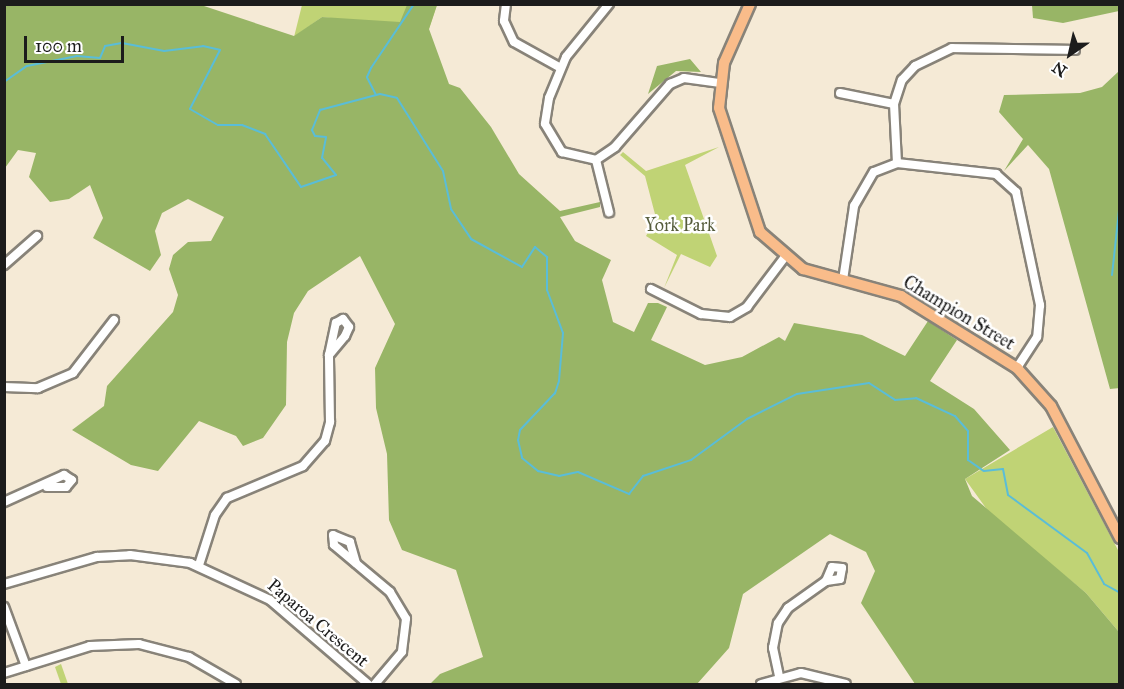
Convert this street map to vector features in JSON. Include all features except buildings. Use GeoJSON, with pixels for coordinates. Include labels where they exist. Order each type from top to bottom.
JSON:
{"type":"FeatureCollection","features":[{"type":"Feature","properties":{"kind":"main road","name":"Champion Street"},"geometry":{"type":"LineString","coordinates":[[750,4],[719,83],[721,122],[750,211],[784,258],[813,274],[901,296],[1017,368],[1051,406],[1119,538]]}},
{"type":"Feature","properties":{"kind":"street"},"geometry":{"type":"LineString","coordinates":[[506,4],[504,21],[514,42],[559,67]]}},
{"type":"Feature","properties":{"kind":"street"},"geometry":{"type":"LineString","coordinates":[[609,4],[559,67],[545,114],[548,135],[571,157],[596,159],[615,147],[669,84],[684,78],[719,83]]}},
{"type":"Feature","properties":{"kind":"street"},"geometry":{"type":"LineString","coordinates":[[897,163],[894,104],[902,80],[915,66],[952,48],[1075,50]]}},
{"type":"Feature","properties":{"kind":"street"},"geometry":{"type":"LineString","coordinates":[[840,93],[894,104]]}},
{"type":"Feature","properties":{"kind":"street"},"geometry":{"type":"LineString","coordinates":[[596,159],[609,212]]}},
{"type":"Feature","properties":{"kind":"street"},"geometry":{"type":"LineString","coordinates":[[843,280],[858,192],[874,172],[897,163],[989,171],[1016,192],[1041,317],[1038,338],[1017,368]]}},
{"type":"Feature","properties":{"kind":"street"},"geometry":{"type":"LineString","coordinates":[[4,265],[37,236]]}},
{"type":"Feature","properties":{"kind":"street"},"geometry":{"type":"LineString","coordinates":[[651,289],[701,314],[730,316],[747,307],[784,258]]}},
{"type":"Feature","properties":{"kind":"street"},"geometry":{"type":"LineString","coordinates":[[4,387],[38,388],[73,374],[114,320]]}},
{"type":"Feature","properties":{"kind":"street"},"geometry":{"type":"LineString","coordinates":[[199,565],[214,515],[227,498],[303,466],[325,441],[330,422],[329,355]]}},
{"type":"Feature","properties":{"kind":"street"},"geometry":{"type":"LineString","coordinates":[[4,502],[47,487]]}},
{"type":"Feature","properties":{"kind":"street","name":"Paparoa Crescent"},"geometry":{"type":"LineString","coordinates":[[4,584],[97,557],[148,556],[199,565],[270,600],[368,684]]}},
{"type":"Feature","properties":{"kind":"street"},"geometry":{"type":"LineString","coordinates":[[356,563],[390,592],[405,619],[402,652],[375,684]]}},
{"type":"Feature","properties":{"kind":"street"},"geometry":{"type":"LineString","coordinates":[[779,676],[773,648],[778,623],[788,608],[826,581]]}},
{"type":"Feature","properties":{"kind":"street"},"geometry":{"type":"LineString","coordinates":[[4,607],[26,666]]}},
{"type":"Feature","properties":{"kind":"street"},"geometry":{"type":"LineString","coordinates":[[4,674],[90,646],[139,644],[189,657],[236,684]]}},
{"type":"Feature","properties":{"kind":"street"},"geometry":{"type":"LineString","coordinates":[[761,684],[779,676],[814,674],[846,684]]}},
{"type":"Feature","properties":{"kind":"green space"},"geometry":{"type":"Polygon","coordinates":[[[5,4],[201,5],[294,36],[322,17],[400,22],[407,5],[437,5],[429,29],[449,84],[460,88],[491,127],[519,174],[560,211],[600,202],[600,207],[560,217],[575,241],[611,260],[602,280],[613,322],[634,332],[648,303],[658,303],[667,307],[651,340],[705,365],[742,357],[779,337],[785,341],[794,323],[862,335],[905,356],[928,321],[957,340],[930,381],[974,409],[1010,450],[965,479],[972,496],[1086,593],[1119,632],[1119,684],[915,684],[861,603],[875,571],[866,552],[830,534],[743,594],[729,648],[697,684],[430,684],[440,674],[483,657],[456,570],[402,550],[389,520],[387,454],[376,408],[375,368],[395,324],[360,256],[308,291],[294,313],[287,342],[286,405],[263,438],[243,446],[236,436],[199,421],[158,471],[131,465],[72,430],[104,406],[107,386],[173,312],[178,295],[169,269],[173,255],[188,242],[211,241],[224,217],[188,199],[162,213],[155,231],[161,255],[150,271],[93,238],[103,218],[90,185],[69,199],[50,202],[29,177],[36,153],[18,150],[5,168],[5,4]]]}},
{"type":"Feature","properties":{"kind":"green space"},"geometry":{"type":"Polygon","coordinates":[[[302,5],[437,5],[429,29],[322,17],[294,37],[302,5]]]}},
{"type":"Feature","properties":{"kind":"green space"},"geometry":{"type":"Polygon","coordinates":[[[1032,5],[1119,5],[1119,11],[1063,23],[1033,18],[1032,5]]]}},
{"type":"Feature","properties":{"kind":"green space"},"geometry":{"type":"Polygon","coordinates":[[[690,59],[701,72],[676,71],[648,94],[657,66],[690,59]]]}},
{"type":"Feature","properties":{"kind":"green space"},"geometry":{"type":"Polygon","coordinates":[[[1119,71],[1120,388],[1110,389],[1049,169],[1028,145],[1004,171],[1023,139],[999,112],[1004,95],[1080,93],[1102,87],[1119,71]]]}},
{"type":"Feature","properties":{"kind":"green space","name":"York Park"},"geometry":{"type":"Polygon","coordinates":[[[719,147],[685,165],[717,256],[710,267],[681,254],[664,288],[677,255],[646,236],[656,218],[645,176],[620,155],[623,152],[646,171],[719,147]]]}},
{"type":"Feature","properties":{"kind":"green space"},"geometry":{"type":"Polygon","coordinates":[[[1053,427],[1119,552],[1119,632],[1086,593],[991,515],[965,479],[1053,427]]]}},
{"type":"Feature","properties":{"kind":"green space"},"geometry":{"type":"Polygon","coordinates":[[[61,664],[68,684],[61,684],[55,667],[61,664]]]}},
{"type":"Feature","properties":{"kind":"waterway"},"geometry":{"type":"LineString","coordinates":[[376,95],[367,77],[414,4]]}},
{"type":"Feature","properties":{"kind":"waterway"},"geometry":{"type":"LineString","coordinates":[[4,82],[27,66],[77,56],[100,58],[105,46],[122,43],[164,51],[203,46],[220,50],[190,109],[218,125],[242,125],[265,134],[301,187],[336,175],[322,158],[326,137],[315,136],[312,130],[320,110],[380,94],[397,98],[443,171],[451,209],[471,239],[522,267],[535,247],[547,257],[547,290],[563,333],[559,381],[555,393],[520,430],[518,440],[522,458],[538,471],[559,476],[578,472],[629,494],[643,476],[691,460],[747,419],[797,394],[869,383],[895,400],[916,398],[955,416],[968,431],[968,460],[984,471],[1003,469],[1008,495],[1087,553],[1104,584],[1120,593]]}},
{"type":"Feature","properties":{"kind":"waterway"},"geometry":{"type":"LineString","coordinates":[[1112,275],[1120,201]]}}]}
